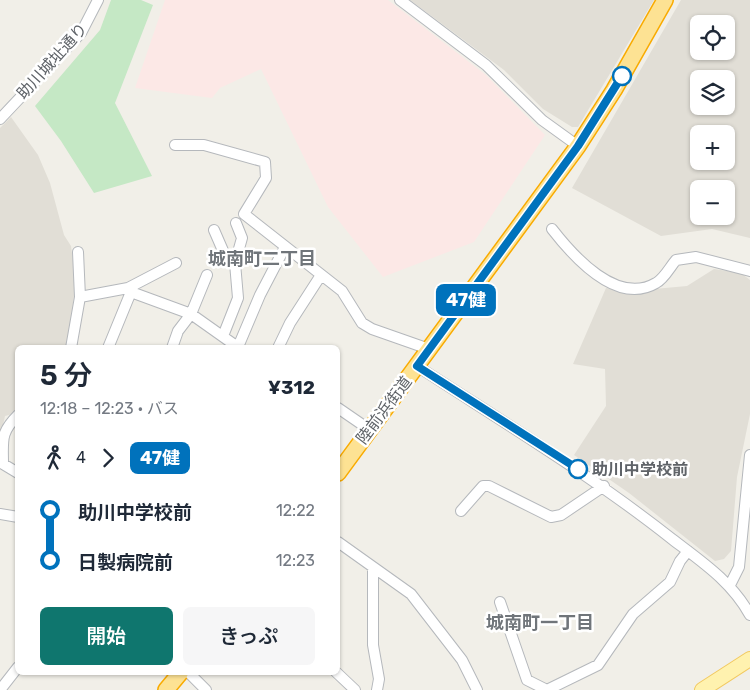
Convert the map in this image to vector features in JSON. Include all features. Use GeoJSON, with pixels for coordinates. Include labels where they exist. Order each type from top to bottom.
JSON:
{"type":"FeatureCollection","features":[{"type":"Feature","properties":{"kind":"highway","name":"陸前浜街道"},"geometry":{"type":"LineString","coordinates":[[340,470],[578,146],[614,90],[665,0]]}},
{"type":"Feature","properties":{"kind":"highway"},"geometry":{"type":"LineString","coordinates":[[166,690],[178,675]]}},
{"type":"Feature","properties":{"kind":"main road"},"geometry":{"type":"LineString","coordinates":[[702,690],[750,658]]}},
{"type":"Feature","properties":{"kind":"street","name":"助川城址通り"},"geometry":{"type":"LineString","coordinates":[[0,119],[81,33],[98,0]]}},
{"type":"Feature","properties":{"kind":"street"},"geometry":{"type":"LineString","coordinates":[[400,0],[486,65],[537,116],[578,146]]}},
{"type":"Feature","properties":{"kind":"street"},"geometry":{"type":"LineString","coordinates":[[175,145],[204,144],[265,162],[266,178],[244,214],[342,291],[362,323],[372,329],[429,349]]}},
{"type":"Feature","properties":{"kind":"street"},"geometry":{"type":"LineString","coordinates":[[223,336],[238,298],[235,263],[242,238],[236,223]]}},
{"type":"Feature","properties":{"kind":"street"},"geometry":{"type":"LineString","coordinates":[[552,229],[584,265],[609,284],[633,288],[651,286],[658,282],[676,260],[696,257],[750,271]]}},
{"type":"Feature","properties":{"kind":"street"},"geometry":{"type":"LineString","coordinates":[[214,230],[224,253],[235,263]]}},
{"type":"Feature","properties":{"kind":"street"},"geometry":{"type":"LineString","coordinates":[[240,345],[260,295],[285,247]]}},
{"type":"Feature","properties":{"kind":"street"},"geometry":{"type":"LineString","coordinates":[[72,345],[80,297],[78,252]]}},
{"type":"Feature","properties":{"kind":"street"},"geometry":{"type":"LineString","coordinates":[[80,297],[132,289],[176,263]]}},
{"type":"Feature","properties":{"kind":"street"},"geometry":{"type":"LineString","coordinates":[[173,345],[178,331],[191,314],[207,275]]}},
{"type":"Feature","properties":{"kind":"street"},"geometry":{"type":"LineString","coordinates":[[279,345],[290,323],[321,275]]}},
{"type":"Feature","properties":{"kind":"street"},"geometry":{"type":"LineString","coordinates":[[132,289],[191,314],[236,345]]}},
{"type":"Feature","properties":{"kind":"street"},"geometry":{"type":"LineString","coordinates":[[109,345],[132,289]]}},
{"type":"Feature","properties":{"kind":"street"},"geometry":{"type":"LineString","coordinates":[[417,366],[604,486],[730,585],[750,615]]}},
{"type":"Feature","properties":{"kind":"street"},"geometry":{"type":"LineString","coordinates":[[340,409],[370,430]]}},
{"type":"Feature","properties":{"kind":"street"},"geometry":{"type":"LineString","coordinates":[[15,418],[6,427],[3,445],[4,464],[15,471]]}},
{"type":"Feature","properties":{"kind":"street"},"geometry":{"type":"LineString","coordinates":[[730,585],[739,567],[750,455]]}},
{"type":"Feature","properties":{"kind":"street"},"geometry":{"type":"LineString","coordinates":[[461,511],[483,486],[490,486],[551,517],[561,515],[604,486]]}},
{"type":"Feature","properties":{"kind":"street"},"geometry":{"type":"LineString","coordinates":[[0,514],[15,516]]}},
{"type":"Feature","properties":{"kind":"street"},"geometry":{"type":"LineString","coordinates":[[340,543],[411,594],[462,660],[477,690]]}},
{"type":"Feature","properties":{"kind":"street"},"geometry":{"type":"LineString","coordinates":[[500,602],[527,680],[547,690],[598,665],[633,614],[670,582],[680,561],[688,551]]}},
{"type":"Feature","properties":{"kind":"street"},"geometry":{"type":"LineString","coordinates":[[373,568],[373,646],[378,690]]}},
{"type":"Feature","properties":{"kind":"street"},"geometry":{"type":"LineString","coordinates":[[0,690],[15,671]]}},
{"type":"Feature","properties":{"kind":"street"},"geometry":{"type":"LineString","coordinates":[[191,675],[206,690]]}},
{"type":"Feature","properties":{"kind":"street"},"geometry":{"type":"LineString","coordinates":[[339,675],[355,690]]}},
{"type":"Feature","properties":{"kind":"shaded area"},"geometry":{"type":"Polygon","coordinates":[[[165,0],[388,0],[486,75],[545,135],[474,242],[383,277],[328,207],[261,69],[220,88],[212,98],[135,88],[165,0]]]}},
{"type":"Feature","properties":{"kind":"shaded area"},"geometry":{"type":"Polygon","coordinates":[[[410,0],[654,0],[578,127],[572,127],[543,109],[504,70],[410,0]]]}},
{"type":"Feature","properties":{"kind":"shaded area"},"geometry":{"type":"Polygon","coordinates":[[[681,0],[750,0],[750,238],[712,229],[661,236],[572,188],[681,0]]]}},
{"type":"Feature","properties":{"kind":"shaded area"},"geometry":{"type":"Polygon","coordinates":[[[11,117],[38,155],[50,183],[64,235],[71,246],[76,282],[66,345],[15,345],[15,414],[5,416],[0,439],[0,128],[11,117]]]}},
{"type":"Feature","properties":{"kind":"shaded area"},"geometry":{"type":"Polygon","coordinates":[[[714,269],[741,273],[750,280],[750,414],[737,477],[731,551],[724,559],[715,561],[629,493],[574,455],[606,406],[605,369],[573,364],[606,288],[632,291],[687,286],[714,269]]]}},
{"type":"Feature","properties":{"kind":"green space"},"geometry":{"type":"Polygon","coordinates":[[[111,0],[141,0],[153,5],[115,103],[152,176],[94,193],[61,141],[35,106],[100,30],[111,0]]]}},
{"type":"Feature","properties":{"kind":"bus line","name":"47健"},"geometry":{"type":"LineString","coordinates":[[578,469],[417,366],[578,146],[622,76]]}},
{"type":"Feature","properties":{"kind":"place","name":"助川中学校前"},"geometry":{"type":"Point","coordinates":[578,469]}},
{"type":"Feature","properties":{"kind":"district","name":"城南町二丁目"},"geometry":{"type":"Point","coordinates":[262,259]}},
{"type":"Feature","properties":{"kind":"district","name":"城南町一丁目"},"geometry":{"type":"Point","coordinates":[540,623]}}]}
